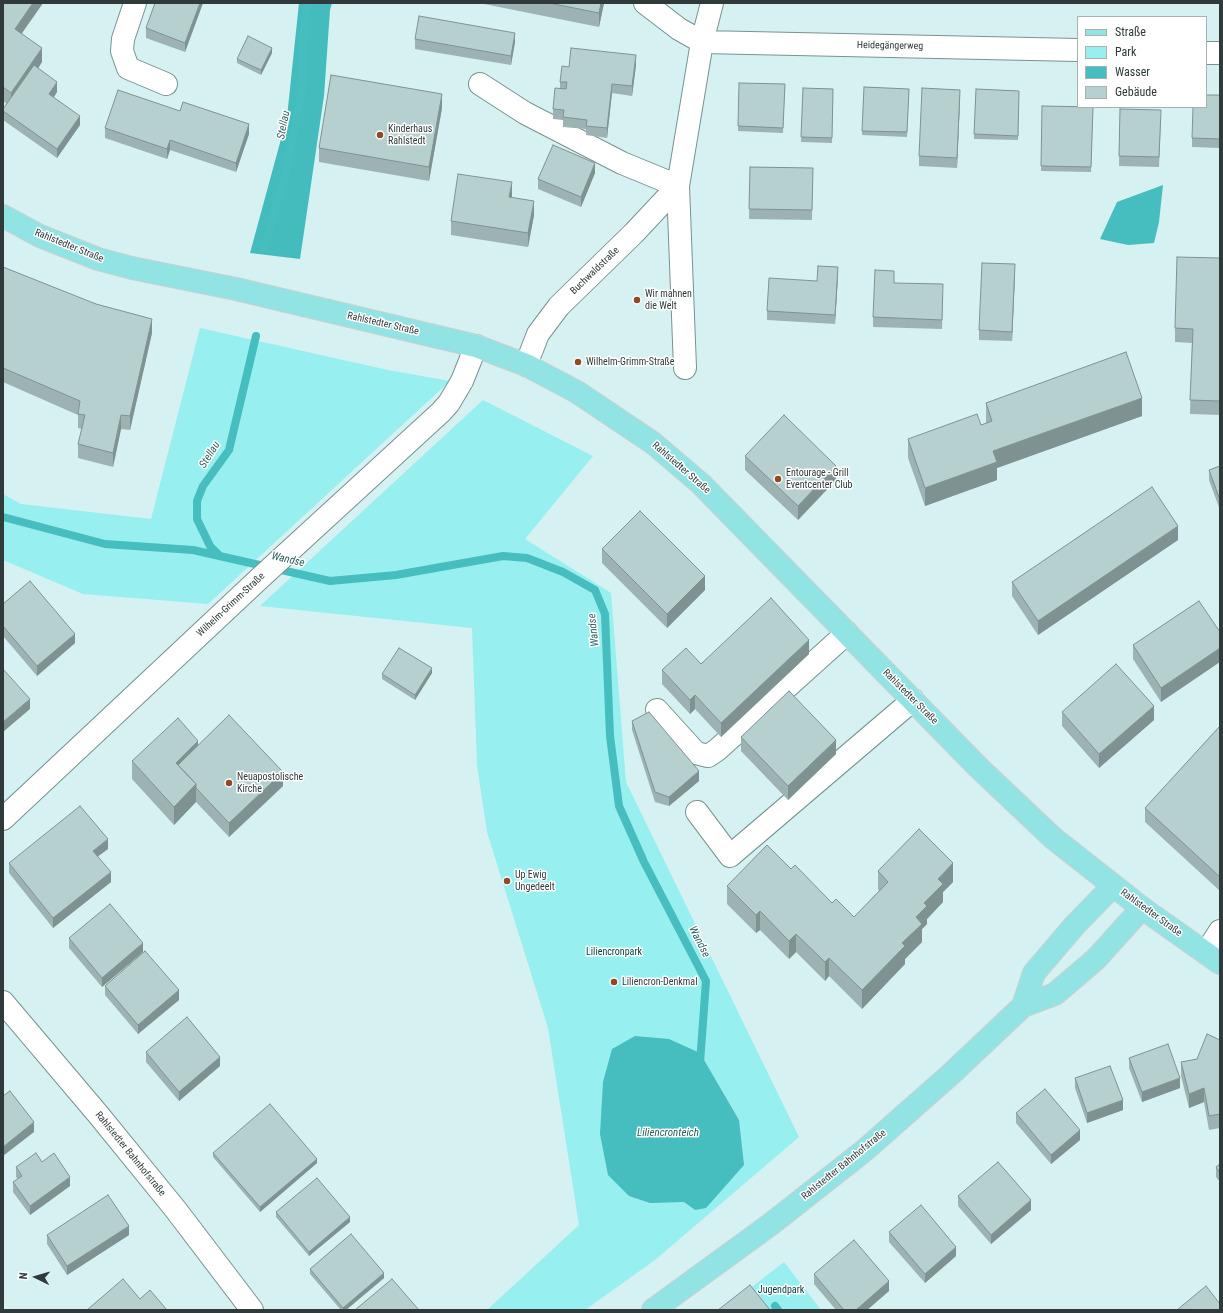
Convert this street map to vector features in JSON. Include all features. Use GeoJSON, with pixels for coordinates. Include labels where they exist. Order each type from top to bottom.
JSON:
{"type":"FeatureCollection","features":[{"type":"Feature","properties":{"kind":"main road","name":"Rahlstedter Straße"},"geometry":{"type":"LineString","coordinates":[[3,216],[40,236],[98,259],[132,268],[236,289],[476,346],[526,365],[577,392],[653,443],[701,484],[978,767],[1053,838],[1142,908],[1213,958]]}},
{"type":"Feature","properties":{"kind":"main road","name":"Rahlstedter Bahnhofstraße"},"geometry":{"type":"LineString","coordinates":[[1023,1006],[1034,972],[1075,925],[1113,886]]}},
{"type":"Feature","properties":{"kind":"main road","name":"Rahlstedter Bahnhofstraße"},"geometry":{"type":"LineString","coordinates":[[652,1310],[771,1224],[865,1150],[952,1074],[1023,1006],[1055,994],[1096,959],[1142,908]]}},
{"type":"Feature","properties":{"kind":"street"},"geometry":{"type":"LineString","coordinates":[[135,3],[123,39],[122,51],[128,68],[166,84]]}},
{"type":"Feature","properties":{"kind":"street"},"geometry":{"type":"LineString","coordinates":[[645,3],[678,29],[702,42]]}},
{"type":"Feature","properties":{"kind":"street"},"geometry":{"type":"LineString","coordinates":[[685,368],[678,186],[702,42],[712,3]]}},
{"type":"Feature","properties":{"kind":"street","name":"Heidegängerweg"},"geometry":{"type":"LineString","coordinates":[[702,42],[1077,50]]}},
{"type":"Feature","properties":{"kind":"street"},"geometry":{"type":"LineString","coordinates":[[1207,53],[1220,53]]}},
{"type":"Feature","properties":{"kind":"street"},"geometry":{"type":"LineString","coordinates":[[480,84],[525,113],[622,163],[678,186]]}},
{"type":"Feature","properties":{"kind":"street","name":"Buchwaldstraße"},"geometry":{"type":"LineString","coordinates":[[526,365],[538,334],[559,306],[634,233],[678,186]]}},
{"type":"Feature","properties":{"kind":"street","name":"Wilhelm-Grimm-Straße"},"geometry":{"type":"LineString","coordinates":[[3,819],[278,560],[441,412],[449,403],[462,381],[476,346]]}},
{"type":"Feature","properties":{"kind":"street"},"geometry":{"type":"LineString","coordinates":[[657,710],[696,753],[708,756],[717,750],[847,633]]}},
{"type":"Feature","properties":{"kind":"street"},"geometry":{"type":"LineString","coordinates":[[697,812],[730,856],[913,700]]}},
{"type":"Feature","properties":{"kind":"street"},"geometry":{"type":"LineString","coordinates":[[1213,958],[1220,931]]}},
{"type":"Feature","properties":{"kind":"street","name":"Rahlstedter Bahnhofstraße"},"geometry":{"type":"LineString","coordinates":[[3,1002],[142,1168],[252,1310]]}},
{"type":"Feature","properties":{"kind":"green space"},"geometry":{"type":"Polygon","coordinates":[[[200,328],[388,370],[450,381],[208,604],[83,594],[3,560],[3,494],[21,504],[151,519],[200,328]]]}},
{"type":"Feature","properties":{"kind":"green space","name":"Liliencronpark"},"geometry":{"type":"Polygon","coordinates":[[[483,400],[593,456],[525,539],[611,593],[626,782],[799,1137],[655,1260],[585,1310],[487,1310],[579,1225],[548,1028],[487,832],[477,765],[472,628],[260,606],[483,400]],[[700,1053],[684,1202],[695,1210],[739,1120],[700,1053]]]}},
{"type":"Feature","properties":{"kind":"green space","name":"Jugendpark"},"geometry":{"type":"Polygon","coordinates":[[[784,1262],[821,1310],[757,1310],[744,1293],[784,1262]]]}},
{"type":"Feature","properties":{"kind":"shaded area"},"geometry":{"type":"Polygon","coordinates":[[[299,3],[332,3],[330,10],[324,96],[300,259],[250,253],[287,117],[299,3]]]}},
{"type":"Feature","properties":{"kind":"water"},"geometry":{"type":"Polygon","coordinates":[[[1163,185],[1159,222],[1154,243],[1128,245],[1100,239],[1117,202],[1163,185]]]}},
{"type":"Feature","properties":{"kind":"water","name":"Liliencronteich"},"geometry":{"type":"Polygon","coordinates":[[[635,1036],[669,1039],[700,1053],[739,1120],[744,1165],[706,1208],[695,1210],[684,1202],[650,1203],[629,1196],[608,1175],[600,1134],[603,1082],[612,1049],[635,1036]]]}},
{"type":"Feature","properties":{"kind":"building"},"geometry":{"type":"Polygon","coordinates":[[[3,3],[33,3],[15,29],[42,48],[11,93],[3,87],[3,3]]]}},
{"type":"Feature","properties":{"kind":"building"},"geometry":{"type":"Polygon","coordinates":[[[155,3],[200,3],[185,43],[146,28],[155,3]]]}},
{"type":"Feature","properties":{"kind":"building"},"geometry":{"type":"Polygon","coordinates":[[[549,3],[601,3],[599,13],[549,3]]]}},
{"type":"Feature","properties":{"kind":"building"},"geometry":{"type":"Polygon","coordinates":[[[419,16],[515,33],[511,56],[415,39],[419,16]]]}},
{"type":"Feature","properties":{"kind":"building"},"geometry":{"type":"Polygon","coordinates":[[[248,36],[272,48],[261,70],[237,59],[248,36]]]}},
{"type":"Feature","properties":{"kind":"building"},"geometry":{"type":"Polygon","coordinates":[[[571,48],[636,55],[632,86],[612,84],[607,128],[586,126],[587,120],[563,117],[564,110],[553,109],[555,88],[566,89],[567,82],[560,82],[562,66],[569,67],[571,48]]]}},
{"type":"Feature","properties":{"kind":"building"},"geometry":{"type":"Polygon","coordinates":[[[34,65],[57,82],[49,94],[80,116],[57,149],[3,111],[34,65]]]}},
{"type":"Feature","properties":{"kind":"building","name":"Kinderhaus Rahlstedt"},"geometry":{"type":"Polygon","coordinates":[[[331,75],[442,94],[429,167],[319,148],[331,75]]]}},
{"type":"Feature","properties":{"kind":"building"},"geometry":{"type":"Polygon","coordinates":[[[739,83],[785,84],[783,128],[738,126],[739,83]]]}},
{"type":"Feature","properties":{"kind":"building"},"geometry":{"type":"Polygon","coordinates":[[[864,87],[909,89],[907,132],[862,131],[864,87]]]}},
{"type":"Feature","properties":{"kind":"building"},"geometry":{"type":"Polygon","coordinates":[[[803,88],[833,89],[832,138],[801,137],[803,88]]]}},
{"type":"Feature","properties":{"kind":"building"},"geometry":{"type":"Polygon","coordinates":[[[922,88],[960,90],[957,158],[919,156],[922,88]]]}},
{"type":"Feature","properties":{"kind":"building"},"geometry":{"type":"Polygon","coordinates":[[[976,89],[1019,91],[1018,136],[974,134],[976,89]]]}},
{"type":"Feature","properties":{"kind":"building"},"geometry":{"type":"Polygon","coordinates":[[[118,90],[180,111],[183,102],[249,124],[236,163],[170,140],[167,149],[105,128],[118,90]]]}},
{"type":"Feature","properties":{"kind":"building"},"geometry":{"type":"Polygon","coordinates":[[[1207,95],[1220,95],[1220,139],[1192,138],[1193,108],[1207,108],[1207,95]]]}},
{"type":"Feature","properties":{"kind":"building"},"geometry":{"type":"Polygon","coordinates":[[[1042,106],[1093,108],[1091,167],[1041,166],[1042,106]]]}},
{"type":"Feature","properties":{"kind":"building"},"geometry":{"type":"Polygon","coordinates":[[[1120,109],[1161,110],[1159,157],[1119,156],[1120,109]]]}},
{"type":"Feature","properties":{"kind":"building"},"geometry":{"type":"Polygon","coordinates":[[[553,145],[595,163],[581,197],[538,179],[553,145]]]}},
{"type":"Feature","properties":{"kind":"building"},"geometry":{"type":"Polygon","coordinates":[[[750,167],[813,168],[812,210],[749,209],[750,167]]]}},
{"type":"Feature","properties":{"kind":"building"},"geometry":{"type":"Polygon","coordinates":[[[458,174],[512,182],[509,197],[534,201],[528,233],[451,221],[458,174]]]}},
{"type":"Feature","properties":{"kind":"building"},"geometry":{"type":"Polygon","coordinates":[[[1177,257],[1220,258],[1220,401],[1190,400],[1193,329],[1175,328],[1177,257]]]}},
{"type":"Feature","properties":{"kind":"building"},"geometry":{"type":"Polygon","coordinates":[[[982,263],[1015,264],[1012,332],[979,330],[982,263]]]}},
{"type":"Feature","properties":{"kind":"building"},"geometry":{"type":"Polygon","coordinates":[[[818,266],[838,267],[835,315],[767,311],[769,278],[817,281],[818,266]]]}},
{"type":"Feature","properties":{"kind":"building"},"geometry":{"type":"Polygon","coordinates":[[[3,267],[96,304],[152,319],[130,416],[121,415],[113,453],[78,444],[85,415],[78,414],[80,401],[3,368],[3,267]]]}},
{"type":"Feature","properties":{"kind":"building"},"geometry":{"type":"Polygon","coordinates":[[[875,270],[894,271],[894,283],[943,284],[942,320],[873,317],[875,270]]]}},
{"type":"Feature","properties":{"kind":"building"},"geometry":{"type":"Polygon","coordinates":[[[1126,352],[1142,398],[993,451],[997,462],[925,488],[908,439],[977,414],[981,425],[992,421],[986,403],[1126,352]]]}},
{"type":"Feature","properties":{"kind":"building"},"geometry":{"type":"Polygon","coordinates":[[[784,415],[836,466],[798,506],[745,456],[784,415]]]}},
{"type":"Feature","properties":{"kind":"building"},"geometry":{"type":"Polygon","coordinates":[[[1220,466],[1220,500],[1209,470],[1220,466]]]}},
{"type":"Feature","properties":{"kind":"building"},"geometry":{"type":"Polygon","coordinates":[[[1152,487],[1178,526],[1038,621],[1012,582],[1152,487]]]}},
{"type":"Feature","properties":{"kind":"building"},"geometry":{"type":"Polygon","coordinates":[[[640,511],[705,576],[667,614],[602,549],[640,511]]]}},
{"type":"Feature","properties":{"kind":"building"},"geometry":{"type":"Polygon","coordinates":[[[30,581],[75,634],[37,666],[3,626],[3,604],[30,581]]]}},
{"type":"Feature","properties":{"kind":"building"},"geometry":{"type":"Polygon","coordinates":[[[771,598],[809,640],[721,723],[695,695],[690,700],[662,670],[686,648],[701,664],[771,598]]]}},
{"type":"Feature","properties":{"kind":"building"},"geometry":{"type":"Polygon","coordinates":[[[1199,601],[1220,632],[1220,648],[1161,688],[1133,645],[1199,601]]]}},
{"type":"Feature","properties":{"kind":"building"},"geometry":{"type":"Polygon","coordinates":[[[399,648],[432,668],[415,695],[382,674],[399,648]]]}},
{"type":"Feature","properties":{"kind":"building"},"geometry":{"type":"Polygon","coordinates":[[[1116,664],[1154,706],[1099,754],[1062,712],[1116,664]]]}},
{"type":"Feature","properties":{"kind":"building"},"geometry":{"type":"Polygon","coordinates":[[[3,669],[30,699],[3,722],[3,669]]]}},
{"type":"Feature","properties":{"kind":"building"},"geometry":{"type":"Polygon","coordinates":[[[789,691],[836,740],[788,786],[741,737],[789,691]]]}},
{"type":"Feature","properties":{"kind":"building"},"geometry":{"type":"Polygon","coordinates":[[[649,712],[699,771],[669,797],[655,792],[632,721],[649,712]]]}},
{"type":"Feature","properties":{"kind":"building","name":"Neuapostolische Kirche"},"geometry":{"type":"Polygon","coordinates":[[[229,715],[283,772],[229,823],[196,788],[196,784],[178,765],[229,715]]]}},
{"type":"Feature","properties":{"kind":"building"},"geometry":{"type":"Polygon","coordinates":[[[178,718],[198,741],[176,763],[196,784],[174,807],[132,761],[178,718]]]}},
{"type":"Feature","properties":{"kind":"building"},"geometry":{"type":"Polygon","coordinates":[[[1220,726],[1220,877],[1145,808],[1220,726]]]}},
{"type":"Feature","properties":{"kind":"building"},"geometry":{"type":"Polygon","coordinates":[[[80,806],[108,839],[93,851],[111,872],[53,918],[9,863],[80,806]]]}},
{"type":"Feature","properties":{"kind":"building"},"geometry":{"type":"Polygon","coordinates":[[[919,829],[953,863],[938,879],[943,884],[924,903],[927,906],[916,917],[922,924],[902,943],[905,946],[862,990],[829,958],[825,962],[796,934],[789,941],[760,911],[756,915],[727,886],[767,845],[791,869],[795,865],[832,903],[836,899],[854,917],[888,882],[878,871],[919,829]]]}},
{"type":"Feature","properties":{"kind":"building"},"geometry":{"type":"Polygon","coordinates":[[[110,904],[143,943],[102,978],[69,938],[110,904]]]}},
{"type":"Feature","properties":{"kind":"building"},"geometry":{"type":"Polygon","coordinates":[[[145,951],[179,990],[138,1025],[105,986],[145,951]]]}},
{"type":"Feature","properties":{"kind":"building"},"geometry":{"type":"Polygon","coordinates":[[[187,1017],[220,1057],[179,1092],[146,1052],[187,1017]]]}},
{"type":"Feature","properties":{"kind":"building"},"geometry":{"type":"Polygon","coordinates":[[[1207,1034],[1220,1040],[1220,1114],[1209,1116],[1204,1088],[1189,1094],[1181,1062],[1197,1059],[1207,1034]]]}},
{"type":"Feature","properties":{"kind":"building"},"geometry":{"type":"Polygon","coordinates":[[[1168,1044],[1180,1078],[1142,1092],[1129,1058],[1168,1044]]]}},
{"type":"Feature","properties":{"kind":"building"},"geometry":{"type":"Polygon","coordinates":[[[1110,1066],[1123,1100],[1087,1113],[1075,1078],[1110,1066]]]}},
{"type":"Feature","properties":{"kind":"building"},"geometry":{"type":"Polygon","coordinates":[[[1045,1089],[1080,1130],[1051,1155],[1016,1113],[1045,1089]]]}},
{"type":"Feature","properties":{"kind":"building"},"geometry":{"type":"Polygon","coordinates":[[[10,1091],[34,1122],[3,1147],[3,1096],[10,1091]]]}},
{"type":"Feature","properties":{"kind":"building"},"geometry":{"type":"Polygon","coordinates":[[[270,1104],[317,1159],[260,1207],[213,1153],[270,1104]]]}},
{"type":"Feature","properties":{"kind":"building"},"geometry":{"type":"Polygon","coordinates":[[[36,1153],[42,1162],[54,1153],[70,1177],[30,1206],[13,1182],[22,1176],[16,1167],[36,1153]]]}},
{"type":"Feature","properties":{"kind":"building"},"geometry":{"type":"Polygon","coordinates":[[[998,1162],[1031,1200],[991,1235],[958,1196],[998,1162]]]}},
{"type":"Feature","properties":{"kind":"building"},"geometry":{"type":"Polygon","coordinates":[[[1220,1164],[1220,1173],[1216,1167],[1220,1164]]]}},
{"type":"Feature","properties":{"kind":"building"},"geometry":{"type":"Polygon","coordinates":[[[317,1178],[350,1217],[309,1252],[276,1212],[317,1178]]]}},
{"type":"Feature","properties":{"kind":"building"},"geometry":{"type":"Polygon","coordinates":[[[108,1195],[129,1226],[67,1266],[47,1235],[108,1195]]]}},
{"type":"Feature","properties":{"kind":"building"},"geometry":{"type":"Polygon","coordinates":[[[921,1205],[956,1247],[925,1274],[889,1232],[921,1205]]]}},
{"type":"Feature","properties":{"kind":"building"},"geometry":{"type":"Polygon","coordinates":[[[351,1234],[384,1273],[343,1308],[310,1269],[351,1234]]]}},
{"type":"Feature","properties":{"kind":"building"},"geometry":{"type":"Polygon","coordinates":[[[854,1240],[889,1281],[856,1310],[844,1310],[814,1274],[854,1240]]]}},
{"type":"Feature","properties":{"kind":"building"},"geometry":{"type":"Polygon","coordinates":[[[123,1279],[140,1299],[150,1290],[167,1310],[87,1310],[123,1279]]]}},
{"type":"Feature","properties":{"kind":"building"},"geometry":{"type":"Polygon","coordinates":[[[392,1279],[419,1310],[355,1310],[392,1279]]]}},
{"type":"Feature","properties":{"kind":"building"},"geometry":{"type":"Polygon","coordinates":[[[750,1285],[770,1310],[718,1310],[750,1285]]]}},
{"type":"Feature","properties":{"kind":"building"},"geometry":{"type":"Polygon","coordinates":[[[1206,1286],[1220,1304],[1220,1310],[1177,1310],[1206,1286]]]}},
{"type":"Feature","properties":{"kind":"waterway","name":"Stellau"},"geometry":{"type":"LineString","coordinates":[[264,248],[285,176],[303,83],[303,38],[307,3]]}},
{"type":"Feature","properties":{"kind":"waterway","name":"Stellau"},"geometry":{"type":"LineString","coordinates":[[219,555],[210,546],[197,519],[197,501],[203,486],[229,450],[256,336]]}},
{"type":"Feature","properties":{"kind":"waterway","name":"Wandse"},"geometry":{"type":"LineString","coordinates":[[3,517],[105,544],[193,550],[330,581],[396,575],[503,556],[527,558],[563,572],[595,590],[605,614],[610,736],[619,806],[644,862],[706,981],[700,1063]]}},
{"type":"Feature","properties":{"kind":"waterway","name":"Wandse"},"geometry":{"type":"LineString","coordinates":[[775,1306],[778,1310]]}},
{"type":"Feature","properties":{"kind":"place","name":"Kinderhaus Rahlstedt"},"geometry":{"type":"Point","coordinates":[380,135]}},
{"type":"Feature","properties":{"kind":"place","name":"Wir mahnen die Welt"},"geometry":{"type":"Point","coordinates":[637,300]}},
{"type":"Feature","properties":{"kind":"place","name":"Wilhelm-Grimm-Straße"},"geometry":{"type":"Point","coordinates":[578,362]}},
{"type":"Feature","properties":{"kind":"place","name":"Entourage - Grill Eventcenter Club"},"geometry":{"type":"Point","coordinates":[778,479]}},
{"type":"Feature","properties":{"kind":"place","name":"Neuapostolische Kirche"},"geometry":{"type":"Point","coordinates":[229,783]}},
{"type":"Feature","properties":{"kind":"place","name":"Up Ewig Ungedeelt"},"geometry":{"type":"Point","coordinates":[507,881]}},
{"type":"Feature","properties":{"kind":"place","name":"Liliencron-Denkmal"},"geometry":{"type":"Point","coordinates":[614,982]}}]}
